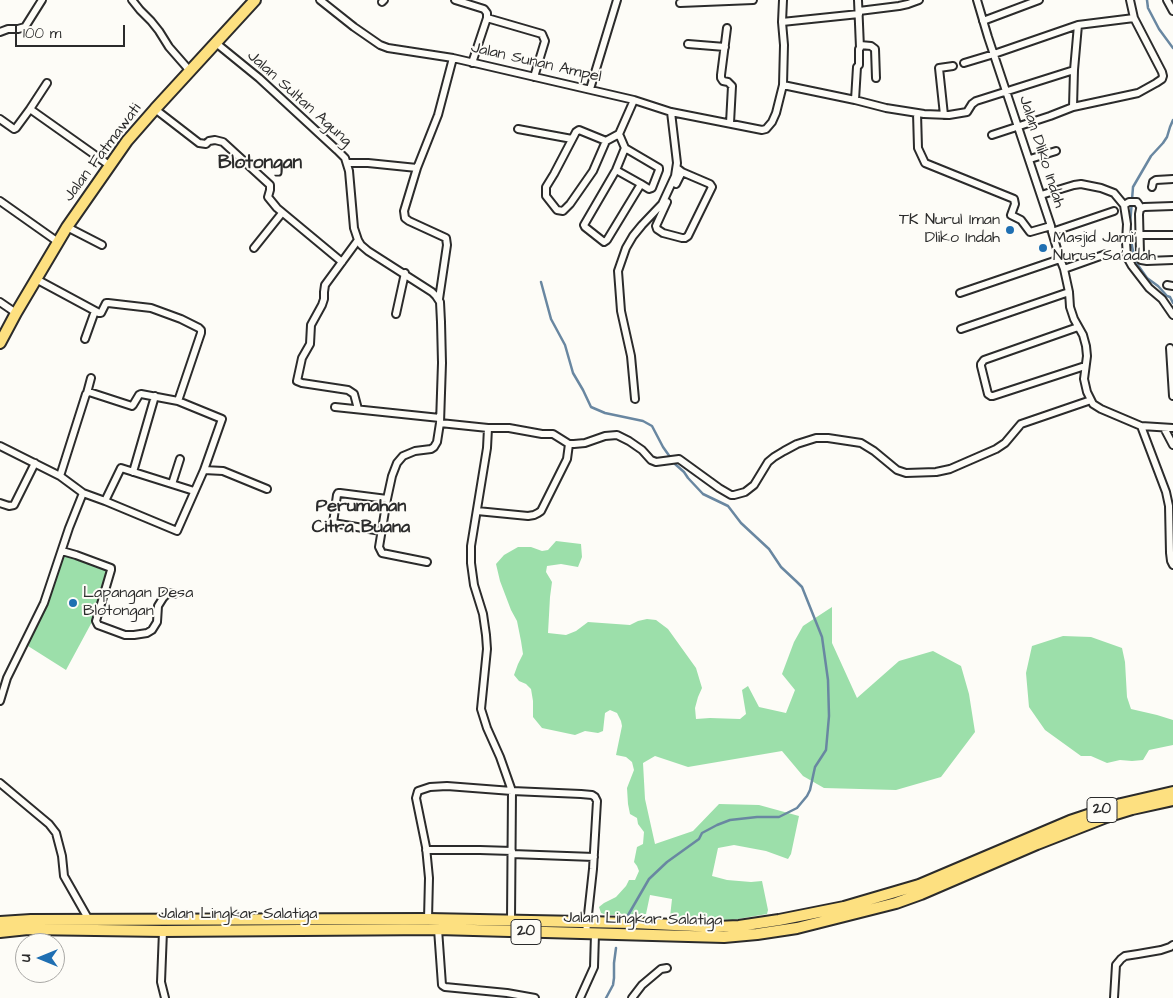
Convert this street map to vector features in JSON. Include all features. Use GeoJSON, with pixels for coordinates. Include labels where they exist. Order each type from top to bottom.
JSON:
{"type":"FeatureCollection","features":[{"type":"Feature","properties":{"kind":"main road","name":"Jalan Fatmawati"},"geometry":{"type":"LineString","coordinates":[[0,343],[67,227],[109,165],[155,109],[255,0]]}},
{"type":"Feature","properties":{"kind":"main road","name":"Jalan Lingkar Salatiga"},"geometry":{"type":"LineString","coordinates":[[920,890],[1070,821],[1121,804],[1173,792]]}},
{"type":"Feature","properties":{"kind":"main road","name":"Jalan Lingkar Salatiga"},"geometry":{"type":"LineString","coordinates":[[0,922],[89,920],[163,931],[438,930],[591,934],[695,931],[771,922],[920,890],[1097,821],[1132,809],[1173,800]]}},
{"type":"Feature","properties":{"kind":"main road","name":"Jalan Lingkar Salatiga"},"geometry":{"type":"LineString","coordinates":[[0,932],[124,925],[428,919],[633,923],[695,931]]}},
{"type":"Feature","properties":{"kind":"street"},"geometry":{"type":"LineString","coordinates":[[0,32],[25,27],[42,0]]}},
{"type":"Feature","properties":{"kind":"street"},"geometry":{"type":"LineString","coordinates":[[132,0],[190,71]]}},
{"type":"Feature","properties":{"kind":"street","name":"Jalan Sunan Ampel"},"geometry":{"type":"LineString","coordinates":[[320,0],[354,27],[380,45],[388,48],[453,58],[634,100],[671,112],[757,129],[764,129],[772,122],[783,85]]}},
{"type":"Feature","properties":{"kind":"street"},"geometry":{"type":"LineString","coordinates":[[455,0],[484,9],[487,13],[472,63]]}},
{"type":"Feature","properties":{"kind":"street"},"geometry":{"type":"LineString","coordinates":[[590,90],[617,0]]}},
{"type":"Feature","properties":{"kind":"street"},"geometry":{"type":"LineString","coordinates":[[680,3],[753,0]]}},
{"type":"Feature","properties":{"kind":"street"},"geometry":{"type":"LineString","coordinates":[[783,0],[783,85],[886,108],[944,115],[968,111],[974,102],[1074,70]]}},
{"type":"Feature","properties":{"kind":"street"},"geometry":{"type":"LineString","coordinates":[[855,100],[860,45],[858,0]]}},
{"type":"Feature","properties":{"kind":"street"},"geometry":{"type":"LineString","coordinates":[[782,22],[859,13],[899,6],[919,0]]}},
{"type":"Feature","properties":{"kind":"street","name":"Jalan Dliko Indah"},"geometry":{"type":"LineString","coordinates":[[977,0],[1064,269],[1070,307],[1086,346],[1087,356],[1084,384],[1091,400]]}},
{"type":"Feature","properties":{"kind":"street"},"geometry":{"type":"LineString","coordinates":[[983,21],[1039,0]]}},
{"type":"Feature","properties":{"kind":"street"},"geometry":{"type":"LineString","coordinates":[[992,135],[1050,116],[1073,106],[1144,91],[1162,78],[1162,72],[1134,18],[1130,0]]}},
{"type":"Feature","properties":{"kind":"street"},"geometry":{"type":"LineString","coordinates":[[1167,0],[1173,11]]}},
{"type":"Feature","properties":{"kind":"street"},"geometry":{"type":"LineString","coordinates":[[487,18],[544,36],[545,41],[534,77]]}},
{"type":"Feature","properties":{"kind":"street"},"geometry":{"type":"LineString","coordinates":[[964,64],[1078,25],[1134,18]]}},
{"type":"Feature","properties":{"kind":"street"},"geometry":{"type":"LineString","coordinates":[[1073,106],[1078,25]]}},
{"type":"Feature","properties":{"kind":"street"},"geometry":{"type":"LineString","coordinates":[[727,28],[721,78],[732,86],[730,123]]}},
{"type":"Feature","properties":{"kind":"street","name":"Jalan Sultan Agung"},"geometry":{"type":"LineString","coordinates":[[216,43],[259,78],[337,150],[347,163],[354,228],[358,240]]}},
{"type":"Feature","properties":{"kind":"street"},"geometry":{"type":"LineString","coordinates":[[688,44],[725,47]]}},
{"type":"Feature","properties":{"kind":"street"},"geometry":{"type":"LineString","coordinates":[[860,45],[871,46],[876,51],[876,78]]}},
{"type":"Feature","properties":{"kind":"street"},"geometry":{"type":"LineString","coordinates":[[427,562],[382,553],[379,547],[387,499],[397,463],[400,458],[415,451],[434,447],[437,442],[440,420],[442,342],[438,299],[446,238],[409,221],[405,218],[404,211],[417,168],[438,114],[453,58]]}},
{"type":"Feature","properties":{"kind":"street"},"geometry":{"type":"LineString","coordinates":[[944,115],[939,68],[953,66]]}},
{"type":"Feature","properties":{"kind":"street"},"geometry":{"type":"LineString","coordinates":[[0,119],[14,129],[16,128],[47,83]]}},
{"type":"Feature","properties":{"kind":"street"},"geometry":{"type":"LineString","coordinates":[[606,141],[579,130],[576,132],[545,190],[546,196],[555,209],[563,211],[579,192],[593,171],[606,141],[620,134],[634,100]]}},
{"type":"Feature","properties":{"kind":"street"},"geometry":{"type":"LineString","coordinates":[[30,109],[109,165]]}},
{"type":"Feature","properties":{"kind":"street"},"geometry":{"type":"LineString","coordinates":[[155,109],[199,143],[206,144],[209,141],[215,140],[223,142],[270,185],[268,198],[282,213],[342,262]]}},
{"type":"Feature","properties":{"kind":"street"},"geometry":{"type":"LineString","coordinates":[[671,112],[679,170],[656,228],[663,233],[684,238],[688,236],[712,188],[710,184],[679,170]]}},
{"type":"Feature","properties":{"kind":"street"},"geometry":{"type":"LineString","coordinates":[[917,113],[918,148],[925,163],[1014,199],[1011,215],[1021,220],[1030,232],[1051,229],[1114,211]]}},
{"type":"Feature","properties":{"kind":"street"},"geometry":{"type":"LineString","coordinates":[[518,129],[572,139]]}},
{"type":"Feature","properties":{"kind":"street"},"geometry":{"type":"LineString","coordinates":[[616,170],[649,189],[652,188],[659,168],[625,148],[620,134]]}},
{"type":"Feature","properties":{"kind":"street"},"geometry":{"type":"LineString","coordinates":[[625,148],[616,170],[584,227],[604,242],[607,240],[640,184]]}},
{"type":"Feature","properties":{"kind":"street"},"geometry":{"type":"LineString","coordinates":[[1030,159],[1056,151]]}},
{"type":"Feature","properties":{"kind":"street"},"geometry":{"type":"LineString","coordinates":[[347,163],[417,168]]}},
{"type":"Feature","properties":{"kind":"street"},"geometry":{"type":"LineString","coordinates":[[635,399],[631,356],[622,311],[618,271],[626,248],[633,236],[662,204],[679,170]]}},
{"type":"Feature","properties":{"kind":"street"},"geometry":{"type":"LineString","coordinates":[[1152,186],[1156,180],[1173,179]]}},
{"type":"Feature","properties":{"kind":"street"},"geometry":{"type":"LineString","coordinates":[[1041,194],[1074,185],[1083,185],[1101,188],[1114,194],[1126,203],[1173,206]]}},
{"type":"Feature","properties":{"kind":"street"},"geometry":{"type":"LineString","coordinates":[[0,202],[58,242]]}},
{"type":"Feature","properties":{"kind":"street"},"geometry":{"type":"LineString","coordinates":[[1126,203],[1127,256],[1148,288],[1162,299],[1173,315]]}},
{"type":"Feature","properties":{"kind":"street"},"geometry":{"type":"LineString","coordinates":[[1139,205],[1140,258],[1147,261],[1173,260]]}},
{"type":"Feature","properties":{"kind":"street"},"geometry":{"type":"LineString","coordinates":[[254,248],[282,213]]}},
{"type":"Feature","properties":{"kind":"street"},"geometry":{"type":"LineString","coordinates":[[67,227],[102,245]]}},
{"type":"Feature","properties":{"kind":"street"},"geometry":{"type":"LineString","coordinates":[[1139,235],[1173,235]]}},
{"type":"Feature","properties":{"kind":"street"},"geometry":{"type":"LineString","coordinates":[[358,409],[354,394],[348,390],[297,381],[302,358],[310,344],[311,325],[324,299],[325,286],[358,240],[368,251],[432,292],[438,299]]}},
{"type":"Feature","properties":{"kind":"street"},"geometry":{"type":"LineString","coordinates":[[1064,269],[1106,254]]}},
{"type":"Feature","properties":{"kind":"street"},"geometry":{"type":"LineString","coordinates":[[960,293],[1060,259]]}},
{"type":"Feature","properties":{"kind":"street"},"geometry":{"type":"LineString","coordinates":[[396,314],[405,274]]}},
{"type":"Feature","properties":{"kind":"street"},"geometry":{"type":"LineString","coordinates":[[36,279],[101,313],[106,303],[152,308],[199,328],[201,333],[178,401]]}},
{"type":"Feature","properties":{"kind":"street"},"geometry":{"type":"LineString","coordinates":[[961,329],[1069,292]]}},
{"type":"Feature","properties":{"kind":"street"},"geometry":{"type":"LineString","coordinates":[[0,302],[16,313]]}},
{"type":"Feature","properties":{"kind":"street"},"geometry":{"type":"LineString","coordinates":[[85,339],[95,311]]}},
{"type":"Feature","properties":{"kind":"street"},"geometry":{"type":"LineString","coordinates":[[1078,327],[984,360],[981,366],[988,394],[994,396],[1085,366]]}},
{"type":"Feature","properties":{"kind":"street"},"geometry":{"type":"LineString","coordinates":[[1170,348],[1173,396]]}},
{"type":"Feature","properties":{"kind":"street"},"geometry":{"type":"LineString","coordinates":[[60,476],[92,378]]}},
{"type":"Feature","properties":{"kind":"street"},"geometry":{"type":"LineString","coordinates":[[1,448],[60,476],[83,493],[177,530],[204,470],[222,419],[178,401],[155,396],[140,394],[132,406],[90,392],[87,393]]}},
{"type":"Feature","properties":{"kind":"street"},"geometry":{"type":"LineString","coordinates":[[133,472],[155,396]]}},
{"type":"Feature","properties":{"kind":"street"},"geometry":{"type":"LineString","coordinates":[[336,407],[488,428],[509,428],[553,434],[569,444],[580,444],[606,436],[617,435],[630,441],[651,460],[656,462],[681,460],[719,488],[733,495],[744,492],[754,485],[774,457],[784,450],[816,438],[861,443],[874,450],[897,470],[906,473],[936,472],[950,469],[1001,447],[1021,424],[1091,400],[1093,404],[1101,409],[1142,426],[1173,428]]}},
{"type":"Feature","properties":{"kind":"street"},"geometry":{"type":"LineString","coordinates":[[1142,426],[1166,492],[1169,506],[1170,554],[1173,565]]}},
{"type":"Feature","properties":{"kind":"street"},"geometry":{"type":"LineString","coordinates":[[488,428],[487,448],[471,546],[471,563],[474,586],[483,614],[487,649],[481,709],[512,791],[511,920]]}},
{"type":"Feature","properties":{"kind":"street"},"geometry":{"type":"LineString","coordinates":[[1164,428],[1173,445]]}},
{"type":"Feature","properties":{"kind":"street"},"geometry":{"type":"LineString","coordinates":[[477,511],[528,516],[541,511],[567,459],[569,444]]}},
{"type":"Feature","properties":{"kind":"street"},"geometry":{"type":"LineString","coordinates":[[172,484],[180,459]]}},
{"type":"Feature","properties":{"kind":"street"},"geometry":{"type":"LineString","coordinates":[[0,503],[10,506],[14,505],[35,463]]}},
{"type":"Feature","properties":{"kind":"street"},"geometry":{"type":"LineString","coordinates":[[105,501],[120,468],[194,491]]}},
{"type":"Feature","properties":{"kind":"street"},"geometry":{"type":"LineString","coordinates":[[204,470],[223,471],[267,489]]}},
{"type":"Feature","properties":{"kind":"street"},"geometry":{"type":"LineString","coordinates":[[0,701],[7,678],[44,603],[83,493]]}},
{"type":"Feature","properties":{"kind":"street"},"geometry":{"type":"LineString","coordinates":[[381,531],[333,523],[335,504],[338,493],[387,499]]}},
{"type":"Feature","properties":{"kind":"street"},"geometry":{"type":"LineString","coordinates":[[62,551],[111,568],[96,621],[98,625],[125,635],[134,636],[147,633],[152,630],[157,622],[158,606],[163,598],[167,594],[174,594]]}},
{"type":"Feature","properties":{"kind":"street"},"geometry":{"type":"LineString","coordinates":[[1,786],[49,824],[56,833],[62,856],[64,876],[89,920]]}},
{"type":"Feature","properties":{"kind":"street"},"geometry":{"type":"LineString","coordinates":[[428,919],[429,878],[426,850],[416,798],[419,789],[447,786],[590,794],[597,801],[588,922],[594,967],[580,998]]}},
{"type":"Feature","properties":{"kind":"street"},"geometry":{"type":"LineString","coordinates":[[426,850],[480,850],[594,857]]}},
{"type":"Feature","properties":{"kind":"street"},"geometry":{"type":"LineString","coordinates":[[438,930],[442,984],[446,988],[492,995],[534,998]]}},
{"type":"Feature","properties":{"kind":"street"},"geometry":{"type":"LineString","coordinates":[[163,931],[161,982],[165,998]]}},
{"type":"Feature","properties":{"kind":"street"},"geometry":{"type":"LineString","coordinates":[[1114,998],[1116,966],[1121,959],[1126,956],[1161,950],[1173,945]]}},
{"type":"Feature","properties":{"kind":"street"},"geometry":{"type":"LineString","coordinates":[[632,998],[642,985],[661,968],[667,968]]}},
{"type":"Feature","properties":{"kind":"green space"},"geometry":{"type":"Polygon","coordinates":[[[556,541],[581,544],[582,557],[578,567],[561,564],[547,566],[546,572],[552,582],[548,633],[566,635],[576,631],[588,622],[630,625],[647,619],[656,620],[668,629],[696,668],[702,688],[695,708],[696,719],[740,719],[746,714],[742,690],[748,686],[759,707],[786,713],[795,690],[782,674],[794,642],[803,626],[832,607],[832,643],[857,698],[899,661],[933,651],[961,666],[969,694],[975,732],[941,777],[896,790],[824,788],[803,776],[782,751],[688,767],[655,756],[643,763],[645,799],[655,844],[693,831],[719,804],[759,805],[799,816],[791,854],[788,859],[766,851],[734,845],[718,848],[712,876],[727,880],[762,881],[768,910],[767,914],[732,920],[670,917],[672,899],[650,895],[646,914],[607,915],[601,913],[599,907],[616,897],[629,880],[635,880],[639,871],[634,862],[637,847],[643,844],[644,832],[638,824],[637,818],[630,814],[628,804],[627,788],[634,770],[632,762],[626,757],[616,755],[622,726],[621,721],[617,713],[610,710],[605,713],[603,731],[598,733],[585,731],[575,735],[542,728],[533,717],[531,689],[514,675],[523,654],[521,641],[517,621],[500,581],[496,564],[504,555],[518,547],[531,547],[542,551],[548,550],[556,541]]]}},
{"type":"Feature","properties":{"kind":"green space","name":"Lapangan Desa Blotongan"},"geometry":{"type":"Polygon","coordinates":[[[63,553],[112,567],[93,620],[66,670],[28,646],[49,595],[63,553]]]}},
{"type":"Feature","properties":{"kind":"green space"},"geometry":{"type":"Polygon","coordinates":[[[1063,636],[1091,637],[1122,648],[1125,662],[1127,697],[1131,709],[1173,720],[1173,745],[1149,750],[1143,760],[1120,760],[1107,763],[1091,756],[1081,756],[1045,730],[1029,707],[1026,673],[1032,646],[1063,636]]]}},
{"type":"Feature","properties":{"kind":"waterway"},"geometry":{"type":"LineString","coordinates":[[1147,0],[1148,8],[1159,29],[1173,48]]}},
{"type":"Feature","properties":{"kind":"waterway"},"geometry":{"type":"LineString","coordinates":[[1173,120],[1167,137],[1151,156],[1133,187],[1130,225],[1135,261],[1147,278],[1170,297],[1173,303]]}},
{"type":"Feature","properties":{"kind":"waterway"},"geometry":{"type":"LineString","coordinates":[[541,282],[551,319],[565,345],[573,373],[591,407],[605,413],[643,421],[652,426],[663,447],[688,478],[703,494],[728,506],[741,523],[769,549],[781,567],[802,587],[822,637],[828,680],[829,716],[826,750],[815,767],[810,790],[797,808],[779,817],[730,820],[702,833],[699,839],[667,862],[649,879],[627,917]]}},
{"type":"Feature","properties":{"kind":"waterway"},"geometry":{"type":"LineString","coordinates":[[606,998],[613,985],[616,948]]}},
{"type":"Feature","properties":{"kind":"place","name":"TK Nurul Iman Dliko Indah"},"geometry":{"type":"Point","coordinates":[1010,230]}},
{"type":"Feature","properties":{"kind":"place","name":"Masjid Jami' Nurus Sa'adah"},"geometry":{"type":"Point","coordinates":[1043,248]}},
{"type":"Feature","properties":{"kind":"place","name":"Lapangan Desa Blotongan"},"geometry":{"type":"Point","coordinates":[73,603]}},
{"type":"Feature","properties":{"kind":"district","name":"Blotongan"},"geometry":{"type":"Point","coordinates":[260,164]}},
{"type":"Feature","properties":{"kind":"district","name":"Perumahan Citra Buana"},"geometry":{"type":"Point","coordinates":[361,517]}}]}
